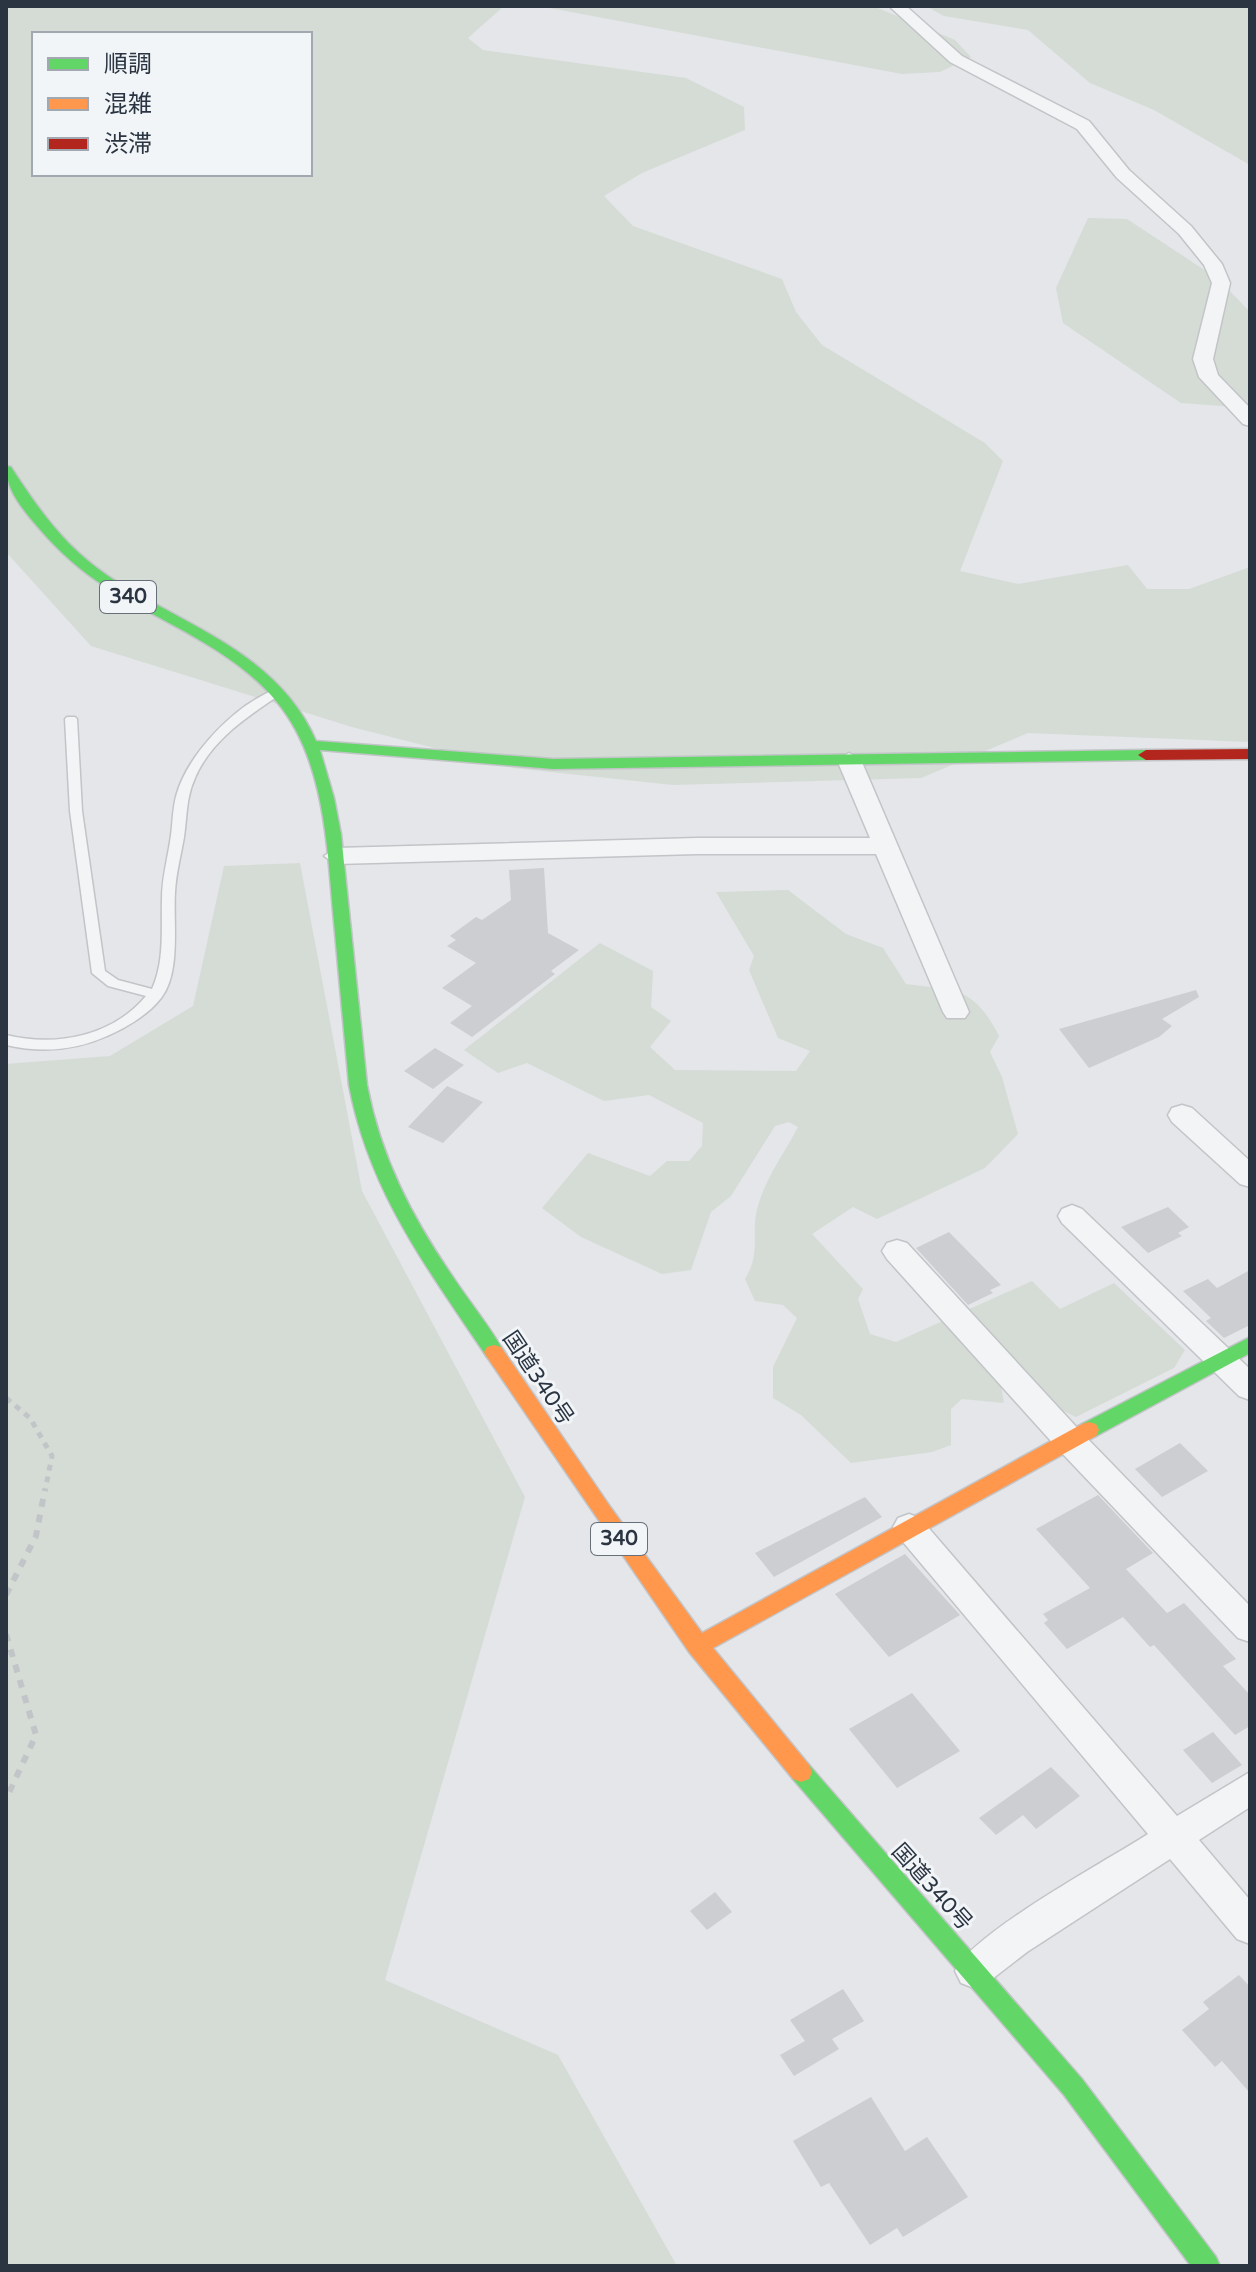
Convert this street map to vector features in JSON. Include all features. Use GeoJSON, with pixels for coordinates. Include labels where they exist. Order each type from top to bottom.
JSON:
{"type":"FeatureCollection","features":[{"type":"Feature","properties":{"kind":"main road","name":"国道340号"},"geometry":{"type":"LineString","coordinates":[[6,470],[29,508],[89,570],[121,593],[221,644],[253,667],[277,692],[312,745],[326,790],[336,856],[362,1113],[380,1172],[444,1281],[640,1568],[697,1646],[799,1772],[1073,2087],[1207,2266]]}},
{"type":"Feature","properties":{"kind":"main road"},"geometry":{"type":"LineString","coordinates":[[312,745],[553,764],[1250,754]]}},
{"type":"Feature","properties":{"kind":"main road"},"geometry":{"type":"LineString","coordinates":[[697,1646],[909,1527],[1250,1344]]}},
{"type":"Feature","properties":{"kind":"street"},"geometry":{"type":"LineString","coordinates":[[897,6],[956,59],[1083,125],[1123,174],[1185,230],[1213,264],[1221,283],[1203,359],[1209,377],[1250,420]]}},
{"type":"Feature","properties":{"kind":"street"},"geometry":{"type":"LineString","coordinates":[[849,760],[956,1012]]}},
{"type":"Feature","properties":{"kind":"street"},"geometry":{"type":"LineString","coordinates":[[336,856],[697,846],[887,846]]}},
{"type":"Feature","properties":{"kind":"street"},"geometry":{"type":"LineString","coordinates":[[1182,1115],[1250,1177]]}},
{"type":"Feature","properties":{"kind":"street"},"geometry":{"type":"LineString","coordinates":[[1072,1216],[1250,1388]]}},
{"type":"Feature","properties":{"kind":"street"},"geometry":{"type":"LineString","coordinates":[[897,1251],[1070,1441],[1250,1628]]}},
{"type":"Feature","properties":{"kind":"street"},"geometry":{"type":"LineString","coordinates":[[909,1527],[1250,1927]]}},
{"type":"Feature","properties":{"kind":"street"},"geometry":{"type":"LineString","coordinates":[[974,1971],[1014,1940],[1172,1835],[1250,1788]]}},
{"type":"Feature","properties":{"kind":"lane"},"geometry":{"type":"LineString","coordinates":[[6,1040],[55,1047],[87,1041],[128,1021],[157,995],[169,964],[168,897],[183,791],[205,751],[231,721],[277,692]]}},
{"type":"Feature","properties":{"kind":"lane"},"geometry":{"type":"LineString","coordinates":[[71,719],[76,811],[99,973],[113,983],[157,995]]}},
{"type":"Feature","properties":{"kind":"path"},"geometry":{"type":"LineString","coordinates":[[6,1398],[30,1418],[52,1456],[36,1536],[6,1595]]}},
{"type":"Feature","properties":{"kind":"path"},"geometry":{"type":"LineString","coordinates":[[6,1634],[36,1735],[6,1799]]}},
{"type":"Feature","properties":{"kind":"shaded area"},"geometry":{"type":"Polygon","coordinates":[[[6,6],[504,6],[468,38],[483,50],[686,78],[744,107],[745,130],[642,173],[604,196],[633,226],[782,279],[796,312],[822,345],[985,443],[1003,461],[960,571],[1018,584],[1128,565],[1147,589],[1189,589],[1250,567],[1250,742],[1028,733],[921,778],[673,785],[513,768],[352,727],[91,646],[6,552],[6,6]]]}},
{"type":"Feature","properties":{"kind":"shaded area"},"geometry":{"type":"Polygon","coordinates":[[[539,6],[873,6],[955,40],[971,57],[940,72],[902,74],[539,6]]]}},
{"type":"Feature","properties":{"kind":"shaded area"},"geometry":{"type":"Polygon","coordinates":[[[926,6],[1250,6],[1250,165],[1154,110],[1090,83],[1028,30],[944,16],[926,6]]]}},
{"type":"Feature","properties":{"kind":"shaded area"},"geometry":{"type":"Polygon","coordinates":[[[1088,218],[1127,219],[1218,279],[1250,312],[1250,408],[1181,403],[1063,323],[1056,288],[1088,218]]]}},
{"type":"Feature","properties":{"kind":"shaded area"},"geometry":{"type":"Polygon","coordinates":[[[300,863],[362,1191],[525,1497],[385,1980],[558,2055],[677,2266],[6,2266],[6,1064],[110,1056],[193,1006],[224,866],[300,863]]]}},
{"type":"Feature","properties":{"kind":"shaded area"},"geometry":{"type":"Polygon","coordinates":[[[788,890],[846,934],[883,948],[906,984],[951,990],[972,999],[981,1008],[999,1036],[990,1052],[1002,1077],[1018,1134],[985,1168],[877,1219],[853,1207],[812,1234],[863,1289],[858,1299],[870,1334],[896,1342],[1032,1281],[1060,1309],[1114,1283],[1185,1350],[1174,1368],[1076,1417],[1000,1381],[1004,1403],[962,1399],[951,1409],[951,1445],[932,1452],[851,1463],[801,1415],[773,1398],[773,1367],[797,1318],[783,1305],[755,1301],[745,1279],[753,1260],[761,1195],[798,1127],[789,1122],[775,1126],[731,1196],[711,1212],[691,1270],[662,1274],[581,1237],[542,1208],[588,1153],[650,1176],[667,1161],[689,1161],[702,1146],[703,1123],[649,1095],[604,1101],[527,1063],[498,1073],[464,1050],[600,943],[653,971],[651,1007],[671,1021],[650,1047],[675,1070],[796,1071],[810,1051],[778,1038],[749,970],[754,956],[716,892],[788,890]]]}},
{"type":"Feature","properties":{"kind":"building"},"geometry":{"type":"Polygon","coordinates":[[[544,868],[548,933],[579,950],[551,971],[555,974],[472,1037],[450,1023],[472,1006],[442,988],[476,963],[447,946],[456,940],[450,936],[476,917],[482,920],[511,900],[509,870],[544,868]]]}},
{"type":"Feature","properties":{"kind":"building"},"geometry":{"type":"Polygon","coordinates":[[[1196,990],[1199,997],[1162,1019],[1172,1026],[1159,1037],[1089,1068],[1059,1029],[1196,990]]]}},
{"type":"Feature","properties":{"kind":"building"},"geometry":{"type":"Polygon","coordinates":[[[435,1048],[464,1065],[433,1089],[404,1071],[435,1048]]]}},
{"type":"Feature","properties":{"kind":"building"},"geometry":{"type":"Polygon","coordinates":[[[447,1086],[483,1102],[443,1143],[408,1127],[447,1086]]]}},
{"type":"Feature","properties":{"kind":"building"},"geometry":{"type":"Polygon","coordinates":[[[1168,1207],[1189,1227],[1178,1233],[1182,1236],[1148,1253],[1121,1227],[1168,1207]]]}},
{"type":"Feature","properties":{"kind":"building"},"geometry":{"type":"Polygon","coordinates":[[[949,1232],[1001,1285],[990,1290],[993,1293],[968,1305],[916,1248],[949,1232]]]}},
{"type":"Feature","properties":{"kind":"building"},"geometry":{"type":"Polygon","coordinates":[[[1250,1270],[1250,1325],[1224,1338],[1206,1321],[1211,1318],[1183,1291],[1208,1279],[1217,1288],[1250,1270]]]}},
{"type":"Feature","properties":{"kind":"building"},"geometry":{"type":"Polygon","coordinates":[[[1180,1443],[1208,1471],[1162,1497],[1135,1469],[1180,1443]]]}},
{"type":"Feature","properties":{"kind":"building"},"geometry":{"type":"Polygon","coordinates":[[[1098,1495],[1153,1553],[1126,1569],[1167,1613],[1184,1603],[1236,1659],[1223,1666],[1250,1695],[1250,1726],[1235,1735],[1154,1645],[1150,1647],[1123,1617],[1067,1649],[1044,1623],[1048,1620],[1043,1614],[1090,1588],[1036,1529],[1098,1495]]]}},
{"type":"Feature","properties":{"kind":"building"},"geometry":{"type":"Polygon","coordinates":[[[865,1497],[882,1517],[774,1577],[755,1553],[865,1497]]]}},
{"type":"Feature","properties":{"kind":"building"},"geometry":{"type":"Polygon","coordinates":[[[905,1554],[960,1615],[889,1657],[835,1594],[905,1554]]]}},
{"type":"Feature","properties":{"kind":"building"},"geometry":{"type":"Polygon","coordinates":[[[912,1693],[960,1751],[897,1788],[849,1729],[912,1693]]]}},
{"type":"Feature","properties":{"kind":"building"},"geometry":{"type":"Polygon","coordinates":[[[1213,1732],[1242,1765],[1212,1783],[1183,1750],[1213,1732]]]}},
{"type":"Feature","properties":{"kind":"building"},"geometry":{"type":"Polygon","coordinates":[[[1051,1767],[1080,1796],[1036,1829],[1023,1815],[996,1835],[979,1818],[1051,1767]]]}},
{"type":"Feature","properties":{"kind":"building"},"geometry":{"type":"Polygon","coordinates":[[[715,1892],[732,1912],[707,1930],[690,1911],[715,1892]]]}},
{"type":"Feature","properties":{"kind":"building"},"geometry":{"type":"Polygon","coordinates":[[[1239,1975],[1250,1987],[1250,2093],[1222,2061],[1215,2067],[1182,2030],[1209,2009],[1203,2002],[1239,1975]]]}},
{"type":"Feature","properties":{"kind":"building"},"geometry":{"type":"Polygon","coordinates":[[[843,1989],[864,2021],[832,2039],[839,2049],[794,2076],[780,2055],[805,2041],[790,2020],[843,1989]]]}},
{"type":"Feature","properties":{"kind":"building"},"geometry":{"type":"Polygon","coordinates":[[[871,2097],[905,2151],[927,2137],[968,2197],[903,2237],[897,2228],[870,2245],[829,2183],[821,2187],[793,2141],[871,2097]]]}},
{"type":"Feature","properties":{"kind":"traffic: fast"},"geometry":{"type":"LineString","coordinates":[[6,470],[28,506],[51,535],[76,559],[131,596],[227,650],[260,674],[285,701],[304,731],[327,798],[333,834],[358,1085],[365,1122],[377,1158],[410,1226],[494,1352]]}},
{"type":"Feature","properties":{"kind":"traffic: fast"},"geometry":{"type":"LineString","coordinates":[[312,745],[553,764],[1146,755]]}},
{"type":"Feature","properties":{"kind":"traffic: fast"},"geometry":{"type":"LineString","coordinates":[[1089,1430],[1250,1344]]}},
{"type":"Feature","properties":{"kind":"traffic: fast"},"geometry":{"type":"LineString","coordinates":[[801,1772],[1073,2087],[1207,2266]]}},
{"type":"Feature","properties":{"kind":"traffic: slow"},"geometry":{"type":"LineString","coordinates":[[494,1352],[679,1620],[801,1772]]}},
{"type":"Feature","properties":{"kind":"traffic: slow"},"geometry":{"type":"LineString","coordinates":[[697,1646],[1089,1430]]}},
{"type":"Feature","properties":{"kind":"traffic: jam"},"geometry":{"type":"LineString","coordinates":[[1146,755],[1250,754]]}}]}
